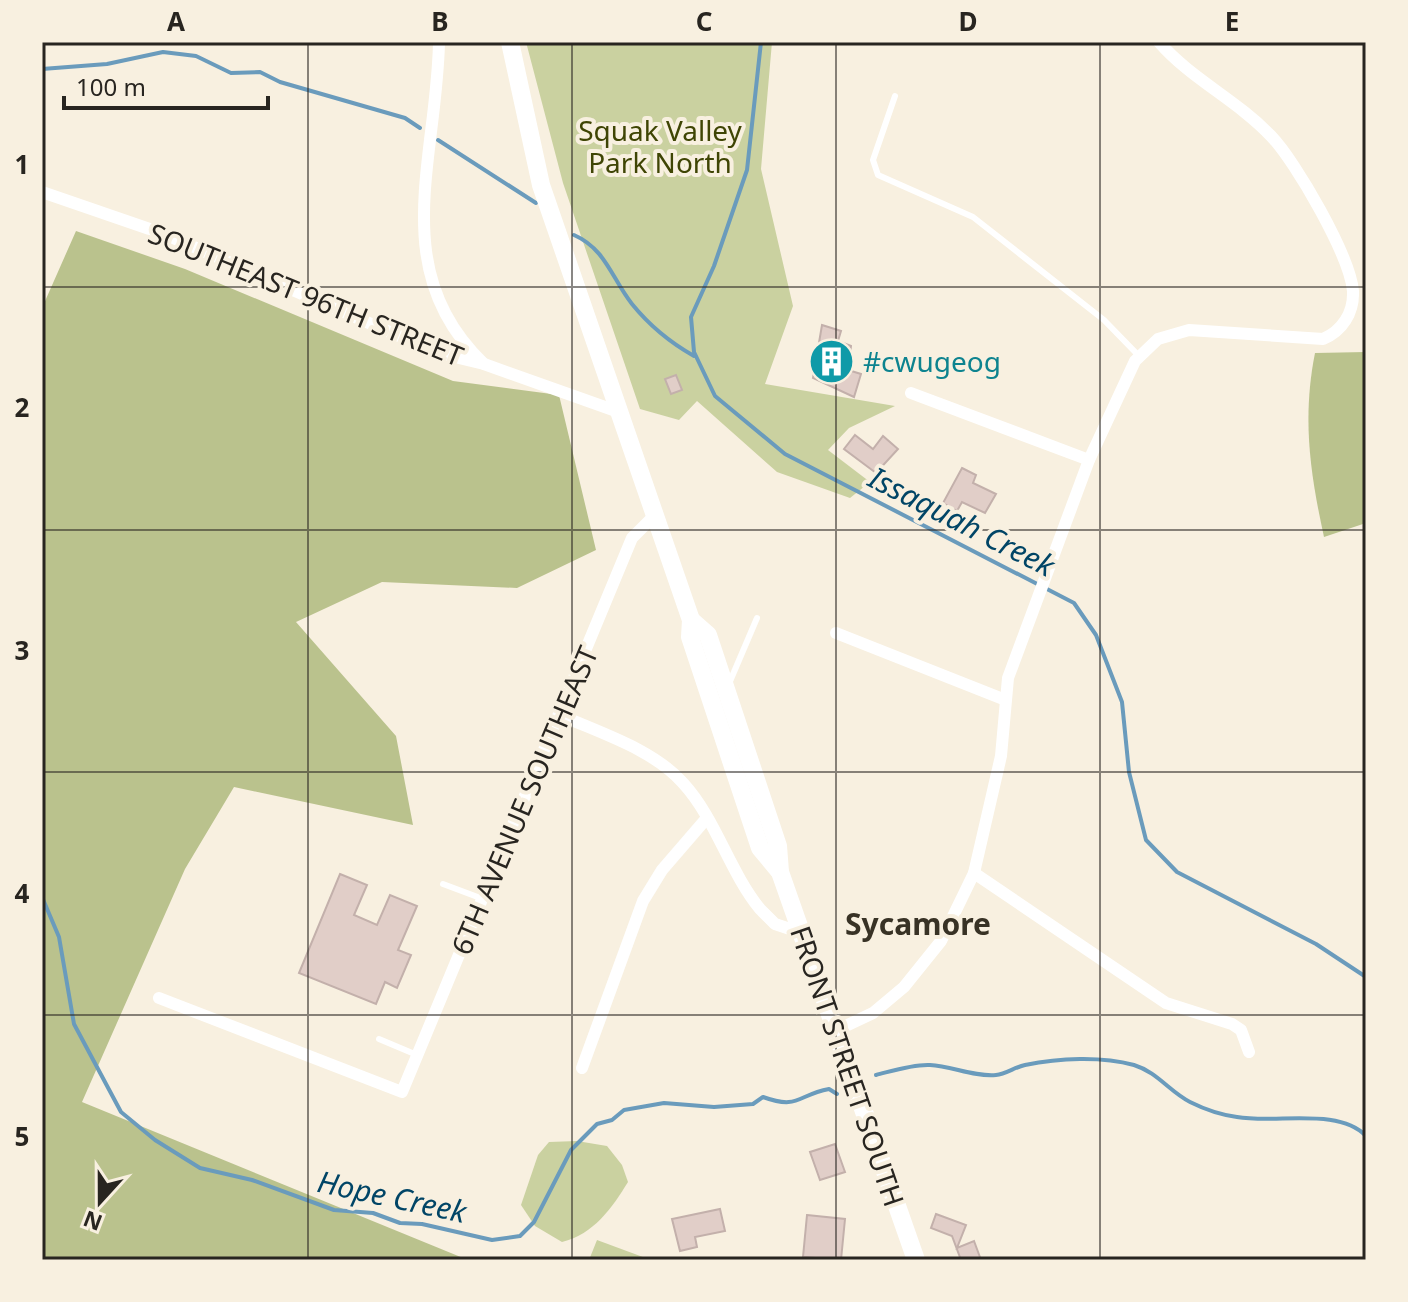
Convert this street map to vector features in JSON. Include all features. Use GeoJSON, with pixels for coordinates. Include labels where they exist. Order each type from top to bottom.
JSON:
{"type":"FeatureCollection","features":[{"type":"Feature","properties":{"kind":"main road","name":"FRONT STREET SOUTH"},"geometry":{"type":"LineString","coordinates":[[510,42],[541,185],[616,411],[691,620],[690,637],[778,846],[780,872],[916,1260]]}},
{"type":"Feature","properties":{"kind":"main road","name":"FRONT STREET SOUTH"},"geometry":{"type":"LineString","coordinates":[[691,620],[708,635],[725,689],[734,743]]}},
{"type":"Feature","properties":{"kind":"street"},"geometry":{"type":"LineString","coordinates":[[439,42],[424,201],[428,266],[446,321],[458,340],[484,364]]}},
{"type":"Feature","properties":{"kind":"street"},"geometry":{"type":"LineString","coordinates":[[837,1030],[873,1013],[904,987],[941,941],[974,873],[1001,756],[1003,699],[1089,460],[1127,373],[1139,356],[1158,339],[1189,330],[1323,339],[1341,328],[1353,294],[1351,280],[1307,186],[1271,136],[1175,60],[1159,42]]}},
{"type":"Feature","properties":{"kind":"street","name":"SOUTHEAST 96TH STREET"},"geometry":{"type":"LineString","coordinates":[[42,192],[164,234],[438,353],[484,364],[616,411]]}},
{"type":"Feature","properties":{"kind":"street"},"geometry":{"type":"LineString","coordinates":[[911,393],[1089,460]]}},
{"type":"Feature","properties":{"kind":"street","name":"6TH AVENUE SOUTHEAST"},"geometry":{"type":"LineString","coordinates":[[159,998],[402,1092],[632,538],[654,516]]}},
{"type":"Feature","properties":{"kind":"street"},"geometry":{"type":"LineString","coordinates":[[836,633],[1003,699]]}},
{"type":"Feature","properties":{"kind":"street"},"geometry":{"type":"LineString","coordinates":[[560,715],[635,749],[670,771],[694,797],[760,909],[775,924],[802,933]]}},
{"type":"Feature","properties":{"kind":"street"},"geometry":{"type":"LineString","coordinates":[[582,1068],[643,901],[662,870],[706,819]]}},
{"type":"Feature","properties":{"kind":"street"},"geometry":{"type":"LineString","coordinates":[[974,873],[1166,1003],[1232,1024],[1241,1030],[1249,1052]]}},
{"type":"Feature","properties":{"kind":"lane"},"geometry":{"type":"LineString","coordinates":[[895,96],[873,160],[878,175],[973,217],[1082,302],[1139,356]]}},
{"type":"Feature","properties":{"kind":"lane"},"geometry":{"type":"LineString","coordinates":[[725,689],[737,670],[757,618]]}},
{"type":"Feature","properties":{"kind":"lane"},"geometry":{"type":"LineString","coordinates":[[443,884],[483,899]]}},
{"type":"Feature","properties":{"kind":"lane"},"geometry":{"type":"LineString","coordinates":[[379,1039],[418,1055]]}},
{"type":"Feature","properties":{"kind":"green space","name":"Squak Valley Park North"},"geometry":{"type":"Polygon","coordinates":[[[526,42],[772,42],[761,169],[793,306],[765,384],[895,406],[849,428],[828,450],[870,482],[850,498],[777,472],[697,401],[679,420],[640,409],[563,183],[526,42]]]}},
{"type":"Feature","properties":{"kind":"green space"},"geometry":{"type":"Polygon","coordinates":[[[76,231],[185,269],[453,381],[559,395],[596,550],[517,588],[382,582],[296,622],[396,736],[413,825],[234,787],[185,869],[82,1102],[468,1260],[42,1260],[42,308],[76,231]]]}},
{"type":"Feature","properties":{"kind":"green space"},"geometry":{"type":"Polygon","coordinates":[[[1366,352],[1366,523],[1324,537],[1309,445],[1309,400],[1315,353],[1366,352]]]}},
{"type":"Feature","properties":{"kind":"green space"},"geometry":{"type":"Polygon","coordinates":[[[577,1141],[607,1146],[622,1165],[628,1182],[609,1210],[593,1226],[562,1242],[535,1226],[521,1205],[538,1155],[549,1142],[577,1141]]]}},
{"type":"Feature","properties":{"kind":"green space"},"geometry":{"type":"Polygon","coordinates":[[[597,1240],[651,1260],[589,1260],[597,1240]]]}},
{"type":"Feature","properties":{"kind":"building","name":"#cwugeog"},"geometry":{"type":"Polygon","coordinates":[[[822,325],[841,331],[838,341],[851,346],[848,370],[861,374],[854,397],[813,378],[822,325]]]}},
{"type":"Feature","properties":{"kind":"building"},"geometry":{"type":"Polygon","coordinates":[[[676,375],[682,390],[671,394],[665,379],[676,375]]]}},
{"type":"Feature","properties":{"kind":"building","name":"#cwugeog"},"geometry":{"type":"Polygon","coordinates":[[[855,435],[873,449],[883,436],[898,449],[876,473],[844,449],[855,435]]]}},
{"type":"Feature","properties":{"kind":"building"},"geometry":{"type":"Polygon","coordinates":[[[962,468],[976,475],[973,483],[996,494],[985,513],[962,502],[957,511],[943,503],[962,468]]]}},
{"type":"Feature","properties":{"kind":"building"},"geometry":{"type":"Polygon","coordinates":[[[340,874],[367,885],[354,915],[377,925],[390,895],[417,906],[398,950],[411,955],[397,988],[385,982],[376,1004],[299,973],[340,874]]]}},
{"type":"Feature","properties":{"kind":"building"},"geometry":{"type":"Polygon","coordinates":[[[835,1144],[845,1172],[820,1180],[810,1152],[835,1144]]]}},
{"type":"Feature","properties":{"kind":"building"},"geometry":{"type":"Polygon","coordinates":[[[720,1209],[725,1231],[695,1237],[697,1247],[680,1251],[672,1219],[720,1209]]]}},
{"type":"Feature","properties":{"kind":"building"},"geometry":{"type":"Polygon","coordinates":[[[936,1214],[966,1225],[957,1248],[974,1241],[981,1260],[961,1260],[952,1236],[931,1228],[936,1214]]]}},
{"type":"Feature","properties":{"kind":"building"},"geometry":{"type":"Polygon","coordinates":[[[807,1215],[845,1219],[841,1260],[803,1257],[807,1215]]]}},
{"type":"Feature","properties":{"kind":"waterway","name":"Issaquah Creek"},"geometry":{"type":"LineString","coordinates":[[761,42],[747,170],[714,266],[691,317],[694,352],[715,396],[785,454],[1074,603],[1096,635],[1122,702],[1129,772],[1146,840],[1177,872],[1316,944],[1366,977]]}},
{"type":"Feature","properties":{"kind":"waterway"},"geometry":{"type":"LineString","coordinates":[[42,69],[107,64],[163,52],[196,56],[231,73],[260,72],[280,82],[405,118],[420,128]]}},
{"type":"Feature","properties":{"kind":"waterway"},"geometry":{"type":"LineString","coordinates":[[438,140],[536,203]]}},
{"type":"Feature","properties":{"kind":"waterway"},"geometry":{"type":"LineString","coordinates":[[574,235],[601,256],[632,304],[646,319],[694,356]]}},
{"type":"Feature","properties":{"kind":"waterway","name":"Hope Creek"},"geometry":{"type":"LineString","coordinates":[[42,897],[59,937],[74,1024],[121,1112],[155,1140],[200,1168],[252,1180],[334,1210],[373,1213],[400,1223],[422,1224],[492,1240],[520,1236],[534,1222],[571,1150],[597,1124],[612,1120],[624,1110],[664,1103],[714,1107],[753,1104],[763,1097],[791,1102],[829,1089],[837,1094]]}},
{"type":"Feature","properties":{"kind":"waterway","name":"Hope Creek"},"geometry":{"type":"LineString","coordinates":[[876,1075],[923,1065],[996,1075],[1025,1065],[1052,1061],[1108,1060],[1142,1068],[1183,1098],[1219,1113],[1253,1119],[1323,1119],[1354,1127],[1366,1136]]}},
{"type":"Feature","properties":{"kind":"place","name":"#cwugeog"},"geometry":{"type":"Point","coordinates":[832,361]}},
{"type":"Feature","properties":{"kind":"district","name":"Sycamore"},"geometry":{"type":"Point","coordinates":[918,923]}}]}
